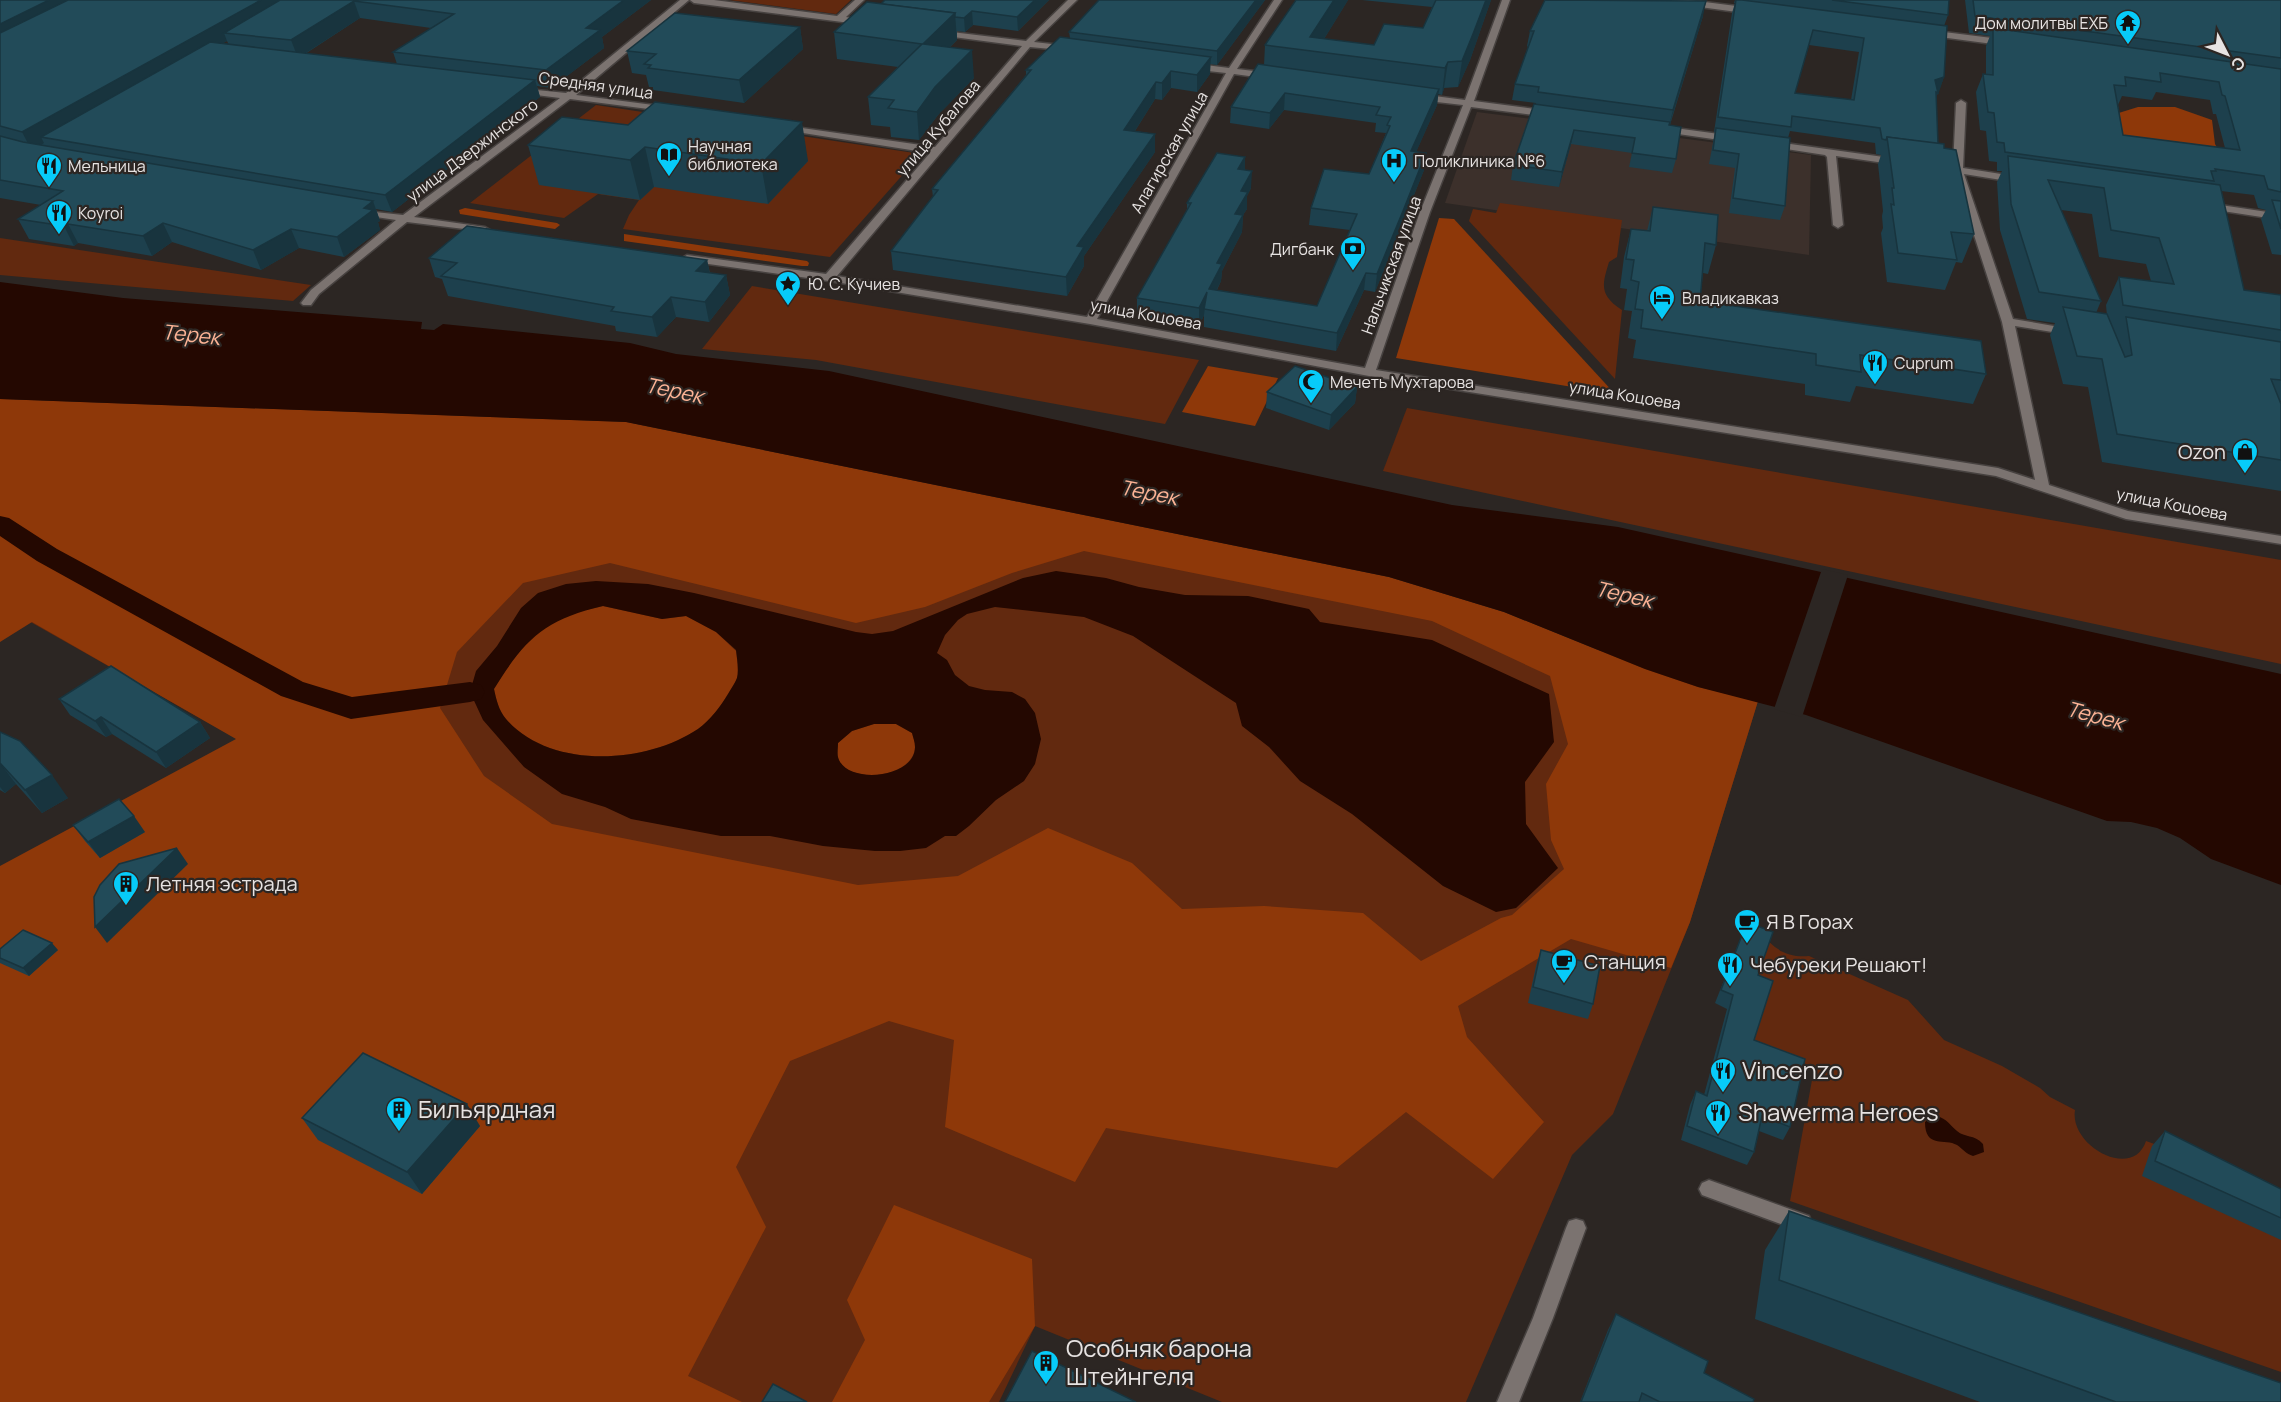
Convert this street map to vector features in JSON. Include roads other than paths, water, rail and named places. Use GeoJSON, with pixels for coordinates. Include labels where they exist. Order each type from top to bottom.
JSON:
{"type":"FeatureCollection","features":[{"type":"Feature","properties":{"kind":"street","name":"улица Дзержинского"},"geometry":{"type":"LineString","coordinates":[[307,303],[315,291],[404,219],[570,95],[685,0]]}},
{"type":"Feature","properties":{"kind":"street"},"geometry":{"type":"LineString","coordinates":[[694,0],[875,23]]}},
{"type":"Feature","properties":{"kind":"street"},"geometry":{"type":"LineString","coordinates":[[839,18],[860,0]]}},
{"type":"Feature","properties":{"kind":"street","name":"улица Кубалова"},"geometry":{"type":"LineString","coordinates":[[829,278],[1029,44],[1073,0]]}},
{"type":"Feature","properties":{"kind":"street","name":"Алагирская улица"},"geometry":{"type":"LineString","coordinates":[[1090,321],[1232,72],[1278,0]]}},
{"type":"Feature","properties":{"kind":"street","name":"Нальчикская улица"},"geometry":{"type":"LineString","coordinates":[[1369,372],[1425,212],[1506,0]]}},
{"type":"Feature","properties":{"kind":"street"},"geometry":{"type":"LineString","coordinates":[[1670,0],[1764,12]]}},
{"type":"Feature","properties":{"kind":"street"},"geometry":{"type":"LineString","coordinates":[[923,30],[1073,50]]}},
{"type":"Feature","properties":{"kind":"street"},"geometry":{"type":"LineString","coordinates":[[1917,32],[2022,45]]}},
{"type":"Feature","properties":{"kind":"street"},"geometry":{"type":"LineString","coordinates":[[1180,65],[1285,78]]}},
{"type":"Feature","properties":{"kind":"street","name":"Средняя улица"},"geometry":{"type":"LineString","coordinates":[[512,89],[678,111]]}},
{"type":"Feature","properties":{"kind":"street"},"geometry":{"type":"LineString","coordinates":[[1410,96],[1558,116]]}},
{"type":"Feature","properties":{"kind":"street"},"geometry":{"type":"LineString","coordinates":[[1961,103],[1959,171],[2008,321],[2043,486]]}},
{"type":"Feature","properties":{"kind":"street"},"geometry":{"type":"LineString","coordinates":[[773,126],[939,151]]}},
{"type":"Feature","properties":{"kind":"street"},"geometry":{"type":"LineString","coordinates":[[1652,128],[1746,141]]}},
{"type":"Feature","properties":{"kind":"street"},"geometry":{"type":"LineString","coordinates":[[1758,142],[1910,164]]}},
{"type":"Feature","properties":{"kind":"street"},"geometry":{"type":"LineString","coordinates":[[1828,152],[1832,157],[1838,225]]}},
{"type":"Feature","properties":{"kind":"street"},"geometry":{"type":"LineString","coordinates":[[1933,167],[2032,181]]}},
{"type":"Feature","properties":{"kind":"street"},"geometry":{"type":"LineString","coordinates":[[2193,204],[2281,217]]}},
{"type":"Feature","properties":{"kind":"street"},"geometry":{"type":"LineString","coordinates":[[346,209],[498,232]]}},
{"type":"Feature","properties":{"kind":"street","name":"улица Коцоева"},"geometry":{"type":"LineString","coordinates":[[675,257],[829,278],[1090,321],[1369,372],[1998,472],[2126,515],[2281,540]]}},
{"type":"Feature","properties":{"kind":"street"},"geometry":{"type":"LineString","coordinates":[[2008,321],[2088,334]]}},
{"type":"Feature","properties":{"kind":"street"},"geometry":{"type":"LineString","coordinates":[[1709,1189],[1817,1228]]}},
{"type":"Feature","properties":{"kind":"street"},"geometry":{"type":"LineString","coordinates":[[1508,1402],[1543,1318],[1576,1228]]}},
{"type":"Feature","properties":{"kind":"water","name":"Терек"},"geometry":{"type":"Polygon","coordinates":[[[0,282],[123,298],[422,322],[421,329],[434,330],[443,324],[630,343],[676,354],[829,371],[1452,505],[1618,527],[2281,674],[2281,885],[2211,859],[2180,838],[2157,828],[2131,822],[2107,821],[1806,715],[1698,687],[1645,669],[1504,612],[1389,577],[626,422],[0,399],[0,282]]]}},
{"type":"Feature","properties":{"kind":"water"},"geometry":{"type":"Polygon","coordinates":[[[1056,571],[1106,578],[1139,587],[1185,595],[1248,596],[1309,609],[1320,622],[1432,640],[1549,694],[1554,742],[1525,782],[1526,824],[1558,868],[1516,908],[1496,912],[1443,886],[1352,814],[1300,781],[1269,747],[1242,726],[1236,703],[1133,636],[1084,617],[995,607],[967,614],[958,620],[945,635],[937,653],[947,660],[955,675],[969,686],[1012,692],[1025,699],[1035,713],[1041,739],[1035,764],[1024,781],[996,800],[956,836],[945,836],[926,848],[875,851],[823,846],[770,836],[721,836],[631,819],[605,807],[562,794],[524,767],[483,720],[470,692],[476,671],[497,646],[521,608],[538,593],[566,584],[596,581],[648,584],[872,634],[893,631],[1023,578],[1056,571]],[[603,606],[551,625],[527,644],[494,689],[500,709],[506,719],[525,736],[547,747],[572,754],[599,756],[626,755],[652,749],[677,741],[698,729],[719,708],[736,680],[738,668],[736,650],[716,632],[686,616],[662,619],[603,606]],[[874,724],[852,731],[838,743],[838,757],[843,766],[853,772],[865,775],[892,772],[904,766],[912,758],[915,747],[912,733],[896,724],[874,724]]]}},
{"type":"Feature","properties":{"kind":"water"},"geometry":{"type":"Polygon","coordinates":[[[1937,1116],[1946,1120],[1960,1133],[1980,1141],[1984,1152],[1973,1156],[1957,1145],[1937,1141],[1928,1136],[1925,1122],[1937,1116]]]}},
{"type":"Feature","properties":{"kind":"waterway"},"geometry":{"type":"LineString","coordinates":[[0,524],[47,555],[292,689],[351,708],[470,692]]}},
{"type":"Feature","properties":{"kind":"place","name":"Дом молитвы ЕХБ"},"geometry":{"type":"Point","coordinates":[2128,46]}},
{"type":"Feature","properties":{"kind":"place","name":"Научная библиотека"},"geometry":{"type":"Point","coordinates":[669,178]}},
{"type":"Feature","properties":{"kind":"place","name":"Поликлиника №6"},"geometry":{"type":"Point","coordinates":[1394,184]}},
{"type":"Feature","properties":{"kind":"place","name":"Мельница"},"geometry":{"type":"Point","coordinates":[49,189]}},
{"type":"Feature","properties":{"kind":"place","name":"Koyroi"},"geometry":{"type":"Point","coordinates":[59,236]}},
{"type":"Feature","properties":{"kind":"place","name":"Дигбанк"},"geometry":{"type":"Point","coordinates":[1353,272]}},
{"type":"Feature","properties":{"kind":"place","name":"Ю. С. Кучиев"},"geometry":{"type":"Point","coordinates":[788,307]}},
{"type":"Feature","properties":{"kind":"place","name":"Владикавказ"},"geometry":{"type":"Point","coordinates":[1662,321]}},
{"type":"Feature","properties":{"kind":"place","name":"Cuprum"},"geometry":{"type":"Point","coordinates":[1875,386]}},
{"type":"Feature","properties":{"kind":"place","name":"Мечеть Мухтарова"},"geometry":{"type":"Point","coordinates":[1311,405]}},
{"type":"Feature","properties":{"kind":"place","name":"Ozon"},"geometry":{"type":"Point","coordinates":[2245,475]}},
{"type":"Feature","properties":{"kind":"place","name":"Летняя эстрада"},"geometry":{"type":"Point","coordinates":[126,907]}},
{"type":"Feature","properties":{"kind":"place","name":"Я В Горах"},"geometry":{"type":"Point","coordinates":[1747,945]}},
{"type":"Feature","properties":{"kind":"place","name":"Станция"},"geometry":{"type":"Point","coordinates":[1564,985]}},
{"type":"Feature","properties":{"kind":"place","name":"Чебуреки Решают!"},"geometry":{"type":"Point","coordinates":[1730,988]}},
{"type":"Feature","properties":{"kind":"place","name":"Vincenzo"},"geometry":{"type":"Point","coordinates":[1723,1094]}},
{"type":"Feature","properties":{"kind":"place","name":"Бильярдная"},"geometry":{"type":"Point","coordinates":[399,1133]}},
{"type":"Feature","properties":{"kind":"place","name":"Shawerma Heroes"},"geometry":{"type":"Point","coordinates":[1718,1136]}},
{"type":"Feature","properties":{"kind":"place","name":"Особняк барона Штейнгеля"},"geometry":{"type":"Point","coordinates":[1046,1386]}}]}
